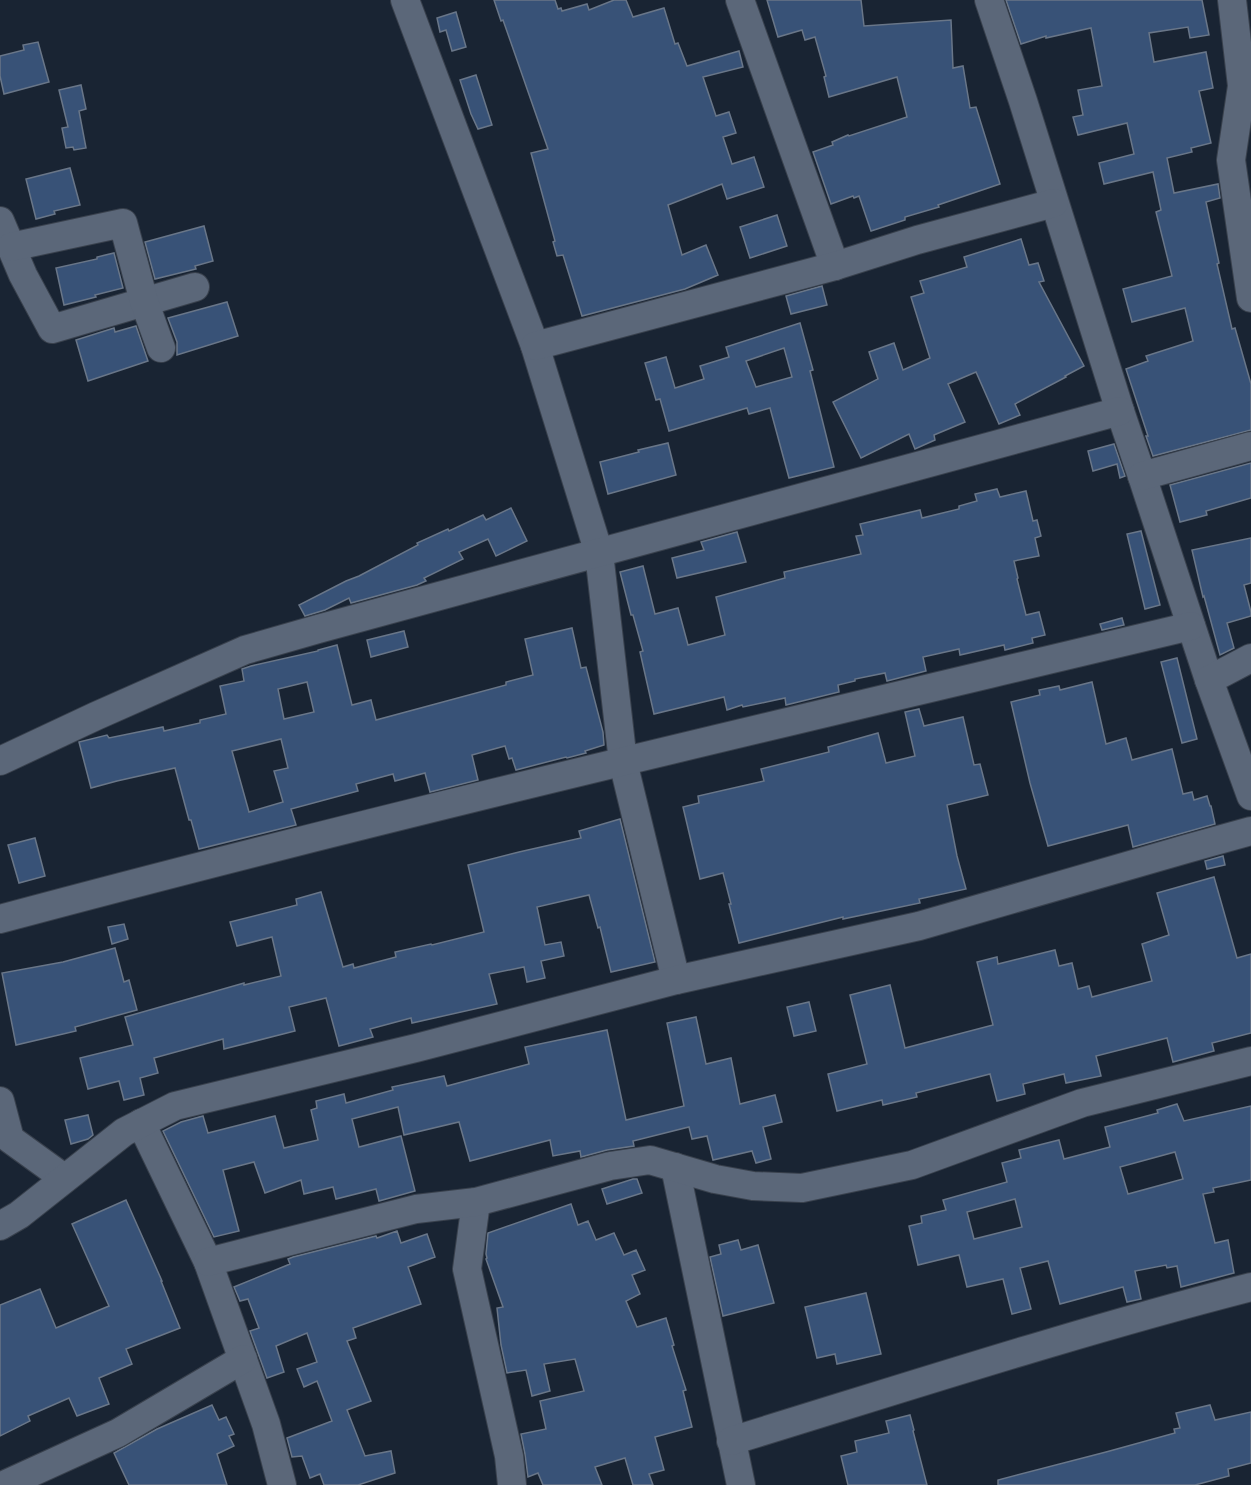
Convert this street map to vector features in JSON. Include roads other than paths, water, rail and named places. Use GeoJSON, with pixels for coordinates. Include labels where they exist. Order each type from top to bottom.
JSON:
{"type":"FeatureCollection","features":[{"type":"Feature","properties":{"kind":"street"},"geometry":{"type":"LineString","coordinates":[[405,0],[535,346],[599,553],[623,762],[676,980]]}},
{"type":"Feature","properties":{"kind":"street"},"geometry":{"type":"LineString","coordinates":[[740,0],[835,266]]}},
{"type":"Feature","properties":{"kind":"street"},"geometry":{"type":"LineString","coordinates":[[989,0],[1191,627],[1251,796]]}},
{"type":"Feature","properties":{"kind":"street"},"geometry":{"type":"LineString","coordinates":[[1232,0],[1242,86],[1232,160],[1251,298]]}},
{"type":"Feature","properties":{"kind":"street"},"geometry":{"type":"LineString","coordinates":[[535,346],[835,266],[917,240],[1054,202]]}},
{"type":"Feature","properties":{"kind":"street"},"geometry":{"type":"LineString","coordinates":[[161,348],[144,301],[123,223],[6,234],[23,275],[52,329],[144,301],[195,287]]}},
{"type":"Feature","properties":{"kind":"street"},"geometry":{"type":"LineString","coordinates":[[0,761],[245,650],[1120,411]]}},
{"type":"Feature","properties":{"kind":"street"},"geometry":{"type":"LineString","coordinates":[[1142,476],[1251,446]]}},
{"type":"Feature","properties":{"kind":"street"},"geometry":{"type":"LineString","coordinates":[[0,920],[145,881],[623,762],[1191,627]]}},
{"type":"Feature","properties":{"kind":"street"},"geometry":{"type":"LineString","coordinates":[[1209,680],[1251,658]]}},
{"type":"Feature","properties":{"kind":"street"},"geometry":{"type":"LineString","coordinates":[[0,1226],[19,1215],[124,1132],[175,1106],[427,1045],[676,980],[919,926],[1251,831]]}},
{"type":"Feature","properties":{"kind":"street"},"geometry":{"type":"LineString","coordinates":[[208,1262],[416,1209],[476,1202],[610,1166],[650,1160],[715,1179],[753,1186],[802,1188],[912,1165],[1082,1103],[1251,1061]]}},
{"type":"Feature","properties":{"kind":"street"},"geometry":{"type":"LineString","coordinates":[[0,1101],[10,1139],[64,1179]]}},
{"type":"Feature","properties":{"kind":"street"},"geometry":{"type":"LineString","coordinates":[[141,1123],[208,1262],[266,1424],[282,1485]]}},
{"type":"Feature","properties":{"kind":"street"},"geometry":{"type":"LineString","coordinates":[[675,1167],[741,1485]]}},
{"type":"Feature","properties":{"kind":"street"},"geometry":{"type":"LineString","coordinates":[[476,1202],[466,1269],[508,1456],[512,1485]]}},
{"type":"Feature","properties":{"kind":"street"},"geometry":{"type":"LineString","coordinates":[[731,1441],[1147,1315],[1251,1287]]}},
{"type":"Feature","properties":{"kind":"street"},"geometry":{"type":"LineString","coordinates":[[4,1485],[118,1433],[243,1359]]}}]}
